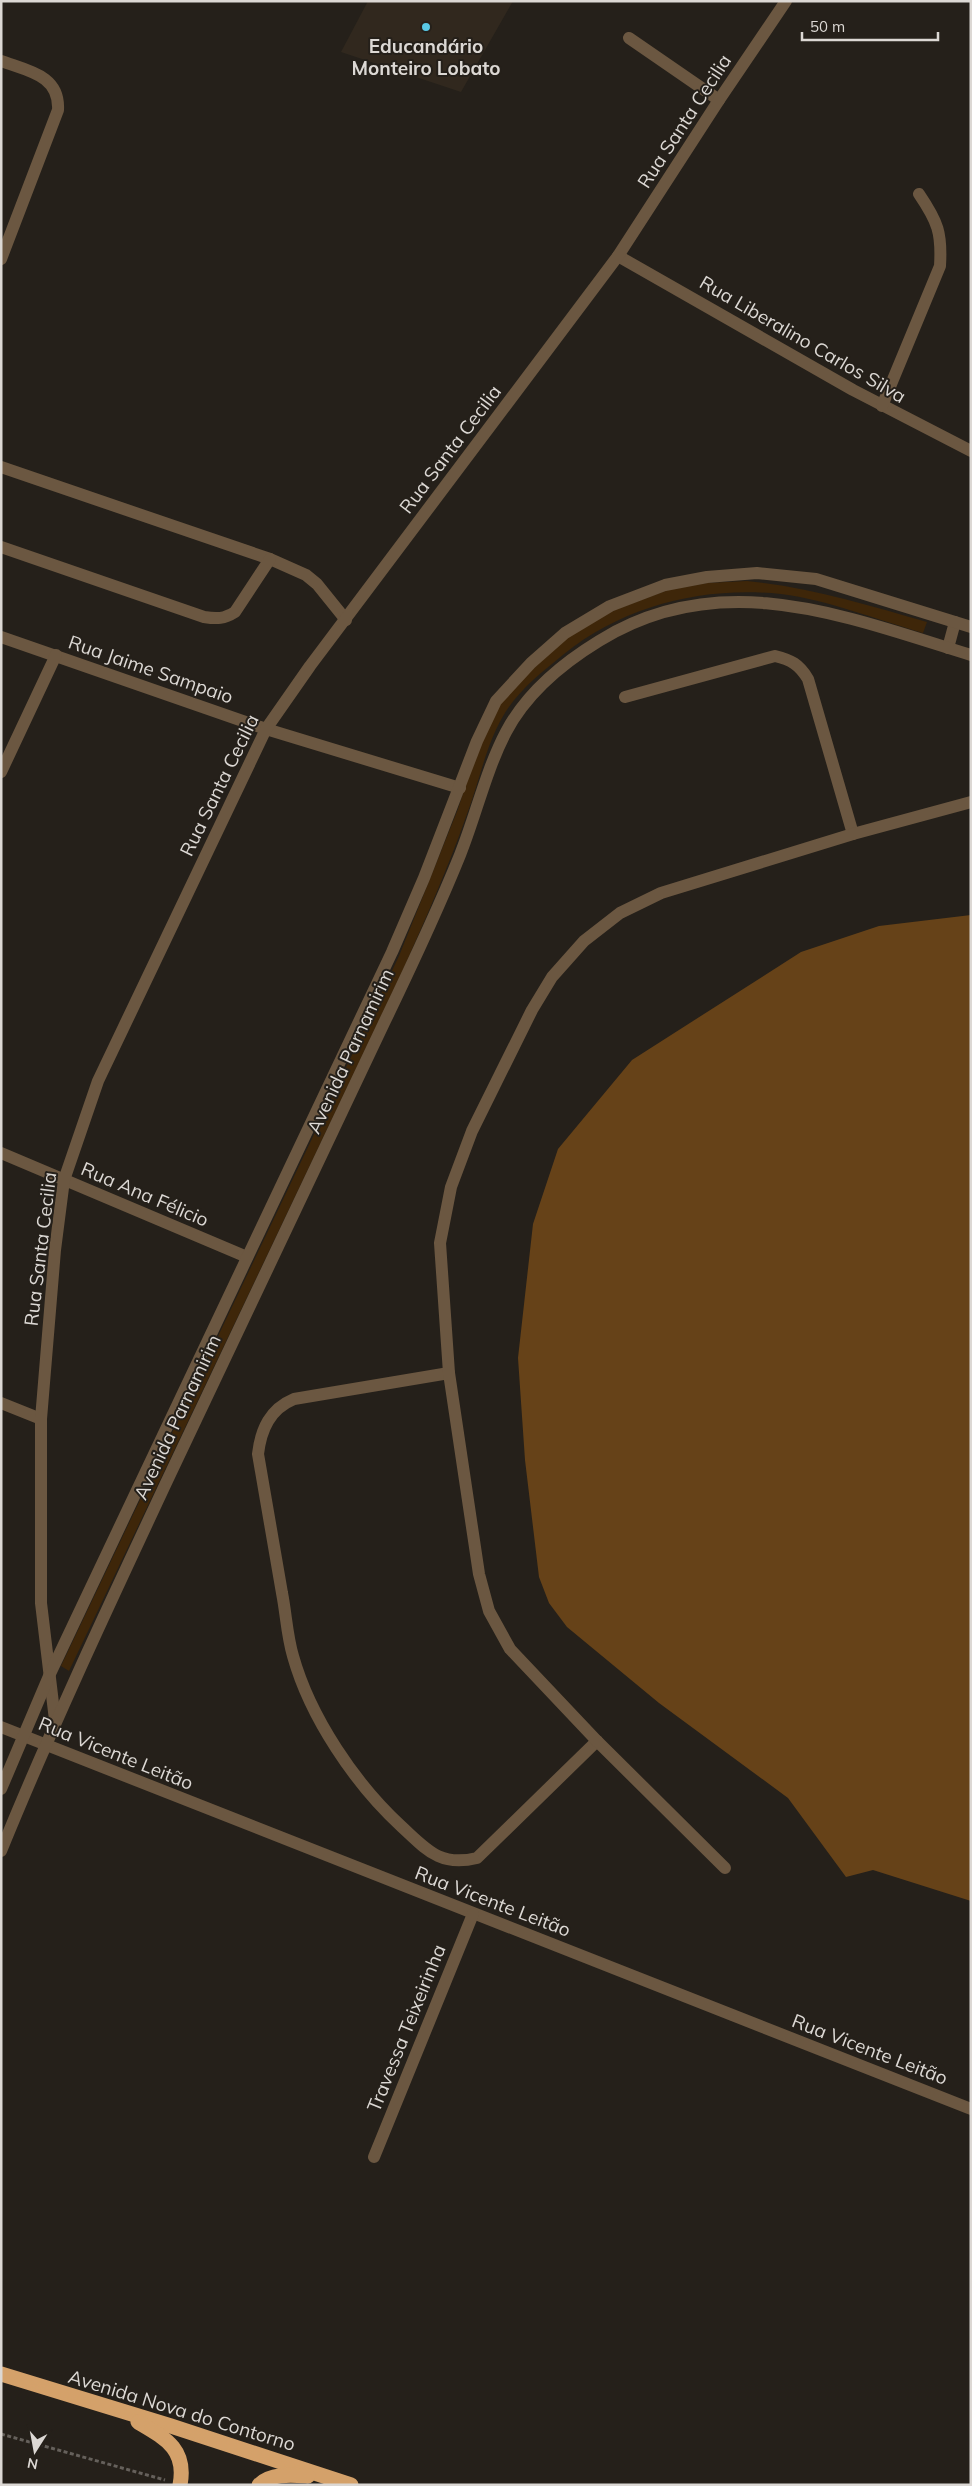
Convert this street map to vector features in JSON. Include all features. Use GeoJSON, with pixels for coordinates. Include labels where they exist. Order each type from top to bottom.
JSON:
{"type":"FeatureCollection","features":[{"type":"Feature","properties":{"kind":"highway","name":"Avenida Nova do Contorno"},"geometry":{"type":"LineString","coordinates":[[1,2374],[171,2426],[351,2485]]}},
{"type":"Feature","properties":{"kind":"highway"},"geometry":{"type":"LineString","coordinates":[[119,2411],[170,2444],[178,2455],[182,2467],[180,2484]]}},
{"type":"Feature","properties":{"kind":"highway"},"geometry":{"type":"LineString","coordinates":[[259,2485],[264,2480],[276,2476],[329,2478]]}},
{"type":"Feature","properties":{"kind":"street","name":"Rua Santa Cecilia"},"geometry":{"type":"LineString","coordinates":[[55,1720],[41,1603],[41,1418],[64,1180],[98,1081],[266,728],[618,256],[786,1]]}},
{"type":"Feature","properties":{"kind":"street"},"geometry":{"type":"LineString","coordinates":[[629,38],[719,100]]}},
{"type":"Feature","properties":{"kind":"street"},"geometry":{"type":"LineString","coordinates":[[1,61],[43,77],[54,88],[58,97],[58,110],[1,259]]}},
{"type":"Feature","properties":{"kind":"street"},"geometry":{"type":"LineString","coordinates":[[882,406],[940,266],[941,244],[935,218],[919,194]]}},
{"type":"Feature","properties":{"kind":"street","name":"Rua Liberalino Carlos Silva"},"geometry":{"type":"LineString","coordinates":[[618,256],[882,406],[971,450]]}},
{"type":"Feature","properties":{"kind":"street"},"geometry":{"type":"LineString","coordinates":[[1,467],[270,559],[306,575],[317,584],[346,620]]}},
{"type":"Feature","properties":{"kind":"street"},"geometry":{"type":"LineString","coordinates":[[1,547],[204,617],[218,619],[235,612],[270,559]]}},
{"type":"Feature","properties":{"kind":"street","name":"Avenida Parnamirim"},"geometry":{"type":"LineString","coordinates":[[1,1788],[49,1676],[392,952],[460,788],[476,741],[496,701],[531,663],[565,633],[610,606],[665,585],[707,577],[757,573],[816,579],[971,627]]}},
{"type":"Feature","properties":{"kind":"street","name":"Avenida Parnamirim"},"geometry":{"type":"LineString","coordinates":[[1,1851],[55,1720],[436,913],[505,734],[532,695],[577,655],[618,630],[654,615],[709,603],[749,601],[793,605],[839,615],[971,655]]}},
{"type":"Feature","properties":{"kind":"street"},"geometry":{"type":"LineString","coordinates":[[948,648],[955,622]]}},
{"type":"Feature","properties":{"kind":"street","name":"Rua Jaime Sampaio"},"geometry":{"type":"LineString","coordinates":[[1,637],[266,728],[460,788]]}},
{"type":"Feature","properties":{"kind":"street"},"geometry":{"type":"LineString","coordinates":[[1,772],[56,655]]}},
{"type":"Feature","properties":{"kind":"street"},"geometry":{"type":"LineString","coordinates":[[625,697],[775,656],[789,659],[800,666],[808,679],[853,834]]}},
{"type":"Feature","properties":{"kind":"street"},"geometry":{"type":"LineString","coordinates":[[725,1868],[597,1741],[510,1649],[489,1611],[478,1574],[449,1373],[440,1243],[451,1187],[472,1131],[532,1010],[552,977],[584,941],[612,919],[661,893],[853,834],[971,802]]}},
{"type":"Feature","properties":{"kind":"street","name":"Rua Ana Félicio"},"geometry":{"type":"LineString","coordinates":[[1,1153],[247,1258]]}},
{"type":"Feature","properties":{"kind":"street"},"geometry":{"type":"LineString","coordinates":[[449,1373],[294,1399],[284,1403],[270,1417],[260,1435],[258,1454],[293,1656],[310,1699],[334,1748],[392,1818],[430,1853],[446,1860],[462,1862],[477,1858],[597,1741]]}},
{"type":"Feature","properties":{"kind":"street"},"geometry":{"type":"LineString","coordinates":[[1,1403],[41,1418]]}},
{"type":"Feature","properties":{"kind":"street","name":"Rua Vicente Leitão"},"geometry":{"type":"LineString","coordinates":[[1,1727],[971,2109]]}},
{"type":"Feature","properties":{"kind":"street","name":"Travessa Teixeirinha"},"geometry":{"type":"LineString","coordinates":[[374,2157],[473,1914]]}},
{"type":"Feature","properties":{"kind":"path"},"geometry":{"type":"LineString","coordinates":[[1,2434],[180,2484]]}},
{"type":"Feature","properties":{"kind":"shaded area","name":"Educandário Monteiro Lobato"},"geometry":{"type":"Polygon","coordinates":[[[368,1],[513,1],[461,92],[341,52],[368,1]]]}},
{"type":"Feature","properties":{"kind":"shaded area"},"geometry":{"type":"Polygon","coordinates":[[[747,581],[816,592],[927,622],[923,633],[817,601],[781,594],[723,593],[695,597],[639,611],[588,637],[547,668],[514,700],[502,718],[491,741],[452,854],[402,972],[69,1671],[61,1666],[399,956],[458,809],[482,734],[503,697],[565,639],[617,609],[668,590],[707,583],[747,581]]]}},
{"type":"Feature","properties":{"kind":"shaded area"},"geometry":{"type":"Polygon","coordinates":[[[971,915],[971,1901],[873,1870],[846,1877],[788,1798],[659,1703],[567,1627],[549,1603],[539,1577],[525,1460],[518,1358],[533,1224],[558,1149],[632,1060],[801,952],[879,926],[971,915]]]}},
{"type":"Feature","properties":{"kind":"place","name":"Educandário Monteiro Lobato"},"geometry":{"type":"Point","coordinates":[426,27]}}]}
